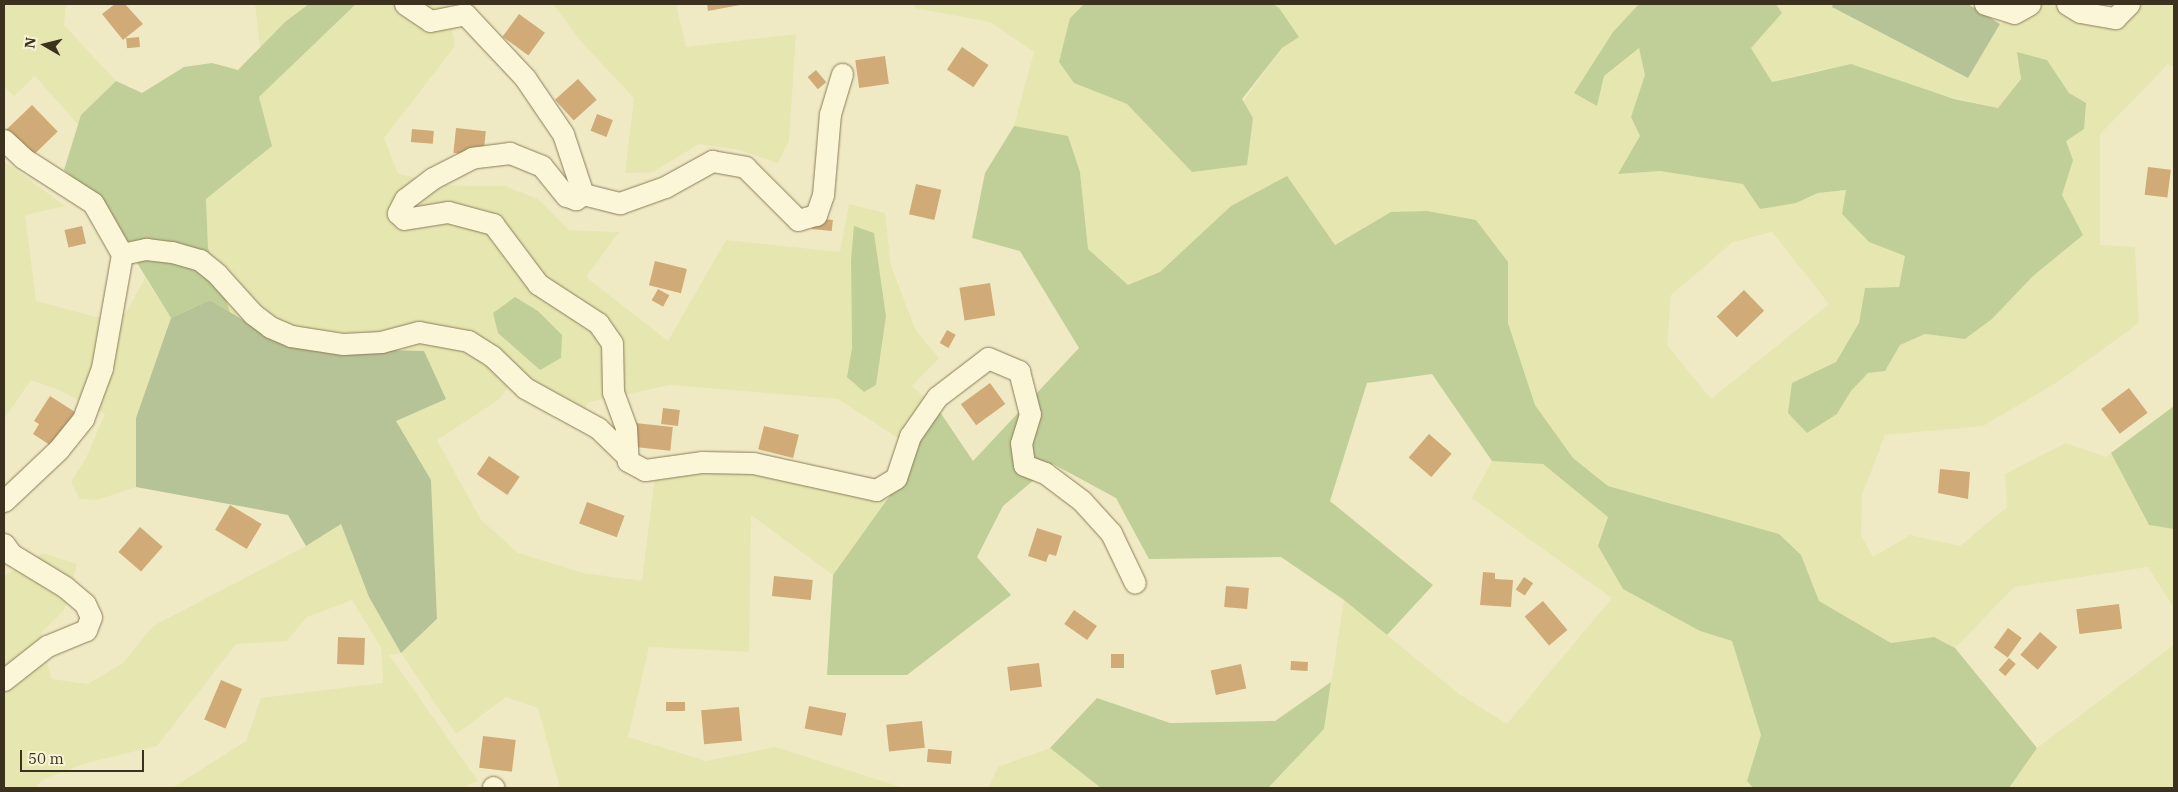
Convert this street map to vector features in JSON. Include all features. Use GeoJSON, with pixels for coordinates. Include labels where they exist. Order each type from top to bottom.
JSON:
{"type":"FeatureCollection","features":[{"type":"Feature","properties":{"kind":"street"},"geometry":{"type":"LineString","coordinates":[[405,4],[430,21],[465,14],[505,56],[524,78],[563,134],[583,194]]}},
{"type":"Feature","properties":{"kind":"street"},"geometry":{"type":"LineString","coordinates":[[1985,4],[2014,13],[2030,4]]}},
{"type":"Feature","properties":{"kind":"street"},"geometry":{"type":"LineString","coordinates":[[2066,4],[2080,12],[2115,18],[2129,4]]}},
{"type":"Feature","properties":{"kind":"street"},"geometry":{"type":"LineString","coordinates":[[625,454],[626,428],[613,392],[612,343],[598,323],[538,284],[493,224],[448,212],[404,218],[398,213],[405,199],[433,178],[472,158],[510,153],[542,166],[566,196],[576,199],[583,194],[620,203],[665,187],[712,161],[745,168],[798,220],[816,214],[823,195],[830,114],[842,74]]}},
{"type":"Feature","properties":{"kind":"street"},"geometry":{"type":"LineString","coordinates":[[4,140],[23,158],[93,203],[122,254],[102,368],[83,419],[59,449],[4,501]]}},
{"type":"Feature","properties":{"kind":"street"},"geometry":{"type":"LineString","coordinates":[[122,254],[146,249],[172,252],[200,260],[217,274],[253,314],[270,327],[291,336],[343,344],[381,342],[419,332],[468,341],[492,356],[525,388],[598,428],[625,454],[628,461],[645,470],[702,462],[754,463],[876,490],[896,478],[910,436],[937,397],[988,358],[1019,371],[1030,414],[1021,443],[1024,465],[1045,474],[1082,501],[1111,533],[1135,583]]}},
{"type":"Feature","properties":{"kind":"street"},"geometry":{"type":"LineString","coordinates":[[4,544],[11,554],[86,604],[91,617],[86,630],[47,646],[4,680]]}},
{"type":"Feature","properties":{"kind":"green space"},"geometry":{"type":"Polygon","coordinates":[[[4,4],[66,4],[64,25],[116,81],[81,115],[79,126],[35,76],[14,96],[4,86],[4,4]]]}},
{"type":"Feature","properties":{"kind":"green space"},"geometry":{"type":"Polygon","coordinates":[[[255,4],[309,4],[260,48],[255,4]]]}},
{"type":"Feature","properties":{"kind":"green space"},"geometry":{"type":"Polygon","coordinates":[[[309,4],[356,4],[259,97],[272,146],[206,199],[208,248],[230,312],[210,300],[171,318],[99,201],[64,170],[81,115],[116,81],[142,93],[184,67],[212,63],[238,70],[285,22],[309,4]]]}},
{"type":"Feature","properties":{"kind":"green space"},"geometry":{"type":"Polygon","coordinates":[[[356,4],[448,4],[455,46],[384,138],[398,174],[457,186],[505,186],[538,199],[569,230],[619,232],[586,277],[668,341],[726,240],[840,252],[849,204],[885,213],[891,266],[916,331],[939,358],[912,386],[925,398],[898,438],[838,399],[670,385],[589,402],[576,423],[512,382],[498,400],[437,440],[481,520],[518,553],[583,573],[642,581],[655,476],[724,468],[888,499],[833,575],[751,515],[749,652],[649,647],[628,737],[706,761],[775,747],[904,788],[560,788],[538,708],[506,697],[456,734],[401,653],[389,655],[478,781],[462,788],[172,788],[246,741],[261,698],[383,683],[381,647],[352,600],[307,617],[287,641],[236,644],[157,746],[86,763],[44,779],[34,788],[4,788],[4,576],[43,553],[77,564],[64,610],[41,633],[51,679],[88,684],[123,663],[153,626],[306,546],[341,523],[369,597],[401,652],[437,620],[431,480],[396,421],[425,351],[288,347],[230,312],[208,248],[206,199],[272,146],[259,97],[356,4]],[[874,233],[851,260],[852,348],[848,377],[886,316],[874,233]]]}},
{"type":"Feature","properties":{"kind":"green space"},"geometry":{"type":"Polygon","coordinates":[[[553,4],[676,4],[686,47],[796,34],[789,141],[778,163],[740,150],[699,144],[653,172],[625,173],[634,98],[583,44],[553,4]]]}},
{"type":"Feature","properties":{"kind":"green space"},"geometry":{"type":"Polygon","coordinates":[[[915,4],[1084,4],[1070,18],[1074,83],[1127,104],[1192,172],[1282,48],[1298,37],[1273,4],[1639,4],[1613,32],[1597,106],[1604,76],[1639,47],[1646,75],[1631,117],[1640,136],[1619,174],[1660,171],[1743,184],[1796,203],[1818,193],[1847,190],[1842,214],[1869,242],[1905,256],[1899,287],[1865,288],[1859,323],[1836,362],[1792,383],[1837,414],[1851,391],[1868,373],[1885,370],[1900,345],[1925,334],[1965,339],[1992,319],[2033,276],[2073,160],[2066,141],[2069,93],[2047,60],[2018,52],[2021,79],[1998,108],[1824,69],[1772,82],[1751,48],[1782,13],[1776,4],[1833,4],[1832,7],[1968,78],[2000,24],[2045,4],[2050,4],[2071,18],[2120,25],[2142,4],[2174,4],[2174,67],[2168,64],[2100,134],[2100,245],[2135,247],[2139,323],[2056,383],[1983,426],[1885,435],[1862,495],[1861,535],[1873,557],[1910,535],[1960,546],[2007,507],[2005,474],[2066,443],[2106,457],[2111,453],[2149,525],[2174,529],[2174,608],[2148,567],[2014,587],[1955,648],[1934,637],[1891,643],[1819,601],[1801,555],[1671,503],[1608,486],[1573,458],[1535,405],[1508,323],[1508,262],[1391,212],[1335,245],[1231,206],[1160,272],[1128,286],[1088,249],[1080,172],[1068,136],[1014,126],[1034,52],[990,22],[914,8],[915,4]],[[1772,232],[1733,242],[1671,295],[1667,345],[1711,399],[1829,304],[1772,232]]]}},
{"type":"Feature","properties":{"kind":"green space"},"geometry":{"type":"Polygon","coordinates":[[[1084,4],[1273,4],[1279,8],[1299,37],[1282,48],[1242,99],[1253,118],[1247,165],[1192,172],[1127,104],[1074,83],[1059,62],[1070,18],[1084,4]]]}},
{"type":"Feature","properties":{"kind":"green space"},"geometry":{"type":"Polygon","coordinates":[[[1639,4],[1776,4],[1782,13],[1751,48],[1772,82],[1851,64],[1954,99],[1998,108],[2021,79],[2017,52],[2047,60],[2069,93],[2086,103],[2084,129],[2066,141],[2073,160],[2062,195],[2083,235],[2033,276],[1992,319],[1965,339],[1925,334],[1900,345],[1885,371],[1868,373],[1851,391],[1837,414],[1807,433],[1788,413],[1792,383],[1836,362],[1859,323],[1865,288],[1899,287],[1905,256],[1869,242],[1842,214],[1846,190],[1818,193],[1796,203],[1760,209],[1743,184],[1660,171],[1618,174],[1640,136],[1631,117],[1645,75],[1639,48],[1604,76],[1597,106],[1574,93],[1613,32],[1639,4]]]}},
{"type":"Feature","properties":{"kind":"green space"},"geometry":{"type":"Polygon","coordinates":[[[1833,4],[1968,4],[2000,24],[1968,78],[1832,7],[1833,4]]]}},
{"type":"Feature","properties":{"kind":"green space"},"geometry":{"type":"Polygon","coordinates":[[[1014,126],[1068,136],[1080,172],[1088,249],[1128,285],[1160,272],[1231,206],[1287,176],[1335,245],[1391,212],[1427,211],[1476,220],[1508,262],[1508,323],[1535,405],[1573,458],[1608,486],[1779,534],[1801,555],[1819,601],[1891,643],[1934,637],[1955,648],[2037,748],[2009,788],[1753,788],[1747,781],[1761,735],[1732,641],[1700,631],[1623,589],[1598,546],[1608,517],[1543,464],[1492,461],[1432,374],[1367,383],[1330,501],[1433,585],[1387,635],[1344,600],[1281,557],[1149,559],[1116,498],[1053,464],[1003,506],[977,557],[1011,595],[907,675],[827,675],[833,575],[904,476],[913,448],[940,412],[973,461],[1079,348],[1020,251],[972,238],[985,173],[1014,126]]]}},
{"type":"Feature","properties":{"kind":"green space"},"geometry":{"type":"Polygon","coordinates":[[[4,161],[65,206],[25,215],[36,301],[96,317],[126,313],[145,278],[171,318],[136,418],[136,487],[97,500],[80,499],[71,482],[86,458],[105,414],[59,390],[31,380],[4,419],[4,161]]]}},
{"type":"Feature","properties":{"kind":"green space"},"geometry":{"type":"Polygon","coordinates":[[[854,226],[874,233],[886,316],[876,385],[864,392],[847,377],[852,348],[851,260],[854,226]]]}},
{"type":"Feature","properties":{"kind":"green space"},"geometry":{"type":"Polygon","coordinates":[[[515,297],[538,311],[562,335],[561,358],[540,370],[498,333],[493,313],[515,297]]]}},
{"type":"Feature","properties":{"kind":"green space"},"geometry":{"type":"Polygon","coordinates":[[[210,300],[288,347],[424,351],[446,399],[396,421],[431,480],[437,619],[401,653],[369,597],[341,524],[306,546],[288,515],[136,487],[136,418],[171,318],[210,300]]]}},
{"type":"Feature","properties":{"kind":"green space"},"geometry":{"type":"Polygon","coordinates":[[[2174,406],[2174,529],[2149,525],[2111,453],[2174,406]]]}},
{"type":"Feature","properties":{"kind":"green space"},"geometry":{"type":"Polygon","coordinates":[[[1492,461],[1543,464],[1608,517],[1700,631],[1732,641],[1761,735],[1747,781],[1753,788],[1262,788],[1269,787],[1324,729],[1344,600],[1459,694],[1507,724],[1612,598],[1472,498],[1492,461]]]}},
{"type":"Feature","properties":{"kind":"green space"},"geometry":{"type":"Polygon","coordinates":[[[2174,645],[2174,788],[2009,788],[2037,748],[2174,645]]]}},
{"type":"Feature","properties":{"kind":"green space"},"geometry":{"type":"Polygon","coordinates":[[[1331,682],[1324,729],[1269,787],[1101,788],[1050,748],[1097,698],[1170,723],[1275,721],[1331,682]]]}},
{"type":"Feature","properties":{"kind":"green space"},"geometry":{"type":"Polygon","coordinates":[[[1050,748],[1101,788],[988,788],[998,767],[1050,748]]]}},
{"type":"Feature","properties":{"kind":"building"},"geometry":{"type":"Polygon","coordinates":[[[115,4],[125,4],[143,24],[123,40],[102,14],[115,4]]]}},
{"type":"Feature","properties":{"kind":"building"},"geometry":{"type":"Polygon","coordinates":[[[707,4],[740,4],[740,5],[708,11],[707,4]]]}},
{"type":"Feature","properties":{"kind":"building"},"geometry":{"type":"Polygon","coordinates":[[[519,14],[545,33],[528,55],[503,37],[519,14]]]}},
{"type":"Feature","properties":{"kind":"building"},"geometry":{"type":"Polygon","coordinates":[[[139,37],[140,47],[127,48],[126,38],[139,37]]]}},
{"type":"Feature","properties":{"kind":"building"},"geometry":{"type":"Polygon","coordinates":[[[962,47],[989,65],[973,87],[947,69],[962,47]]]}},
{"type":"Feature","properties":{"kind":"building"},"geometry":{"type":"Polygon","coordinates":[[[885,56],[889,84],[859,88],[855,60],[885,56]]]}},
{"type":"Feature","properties":{"kind":"building"},"geometry":{"type":"Polygon","coordinates":[[[816,70],[826,82],[818,89],[808,77],[816,70]]]}},
{"type":"Feature","properties":{"kind":"building"},"geometry":{"type":"Polygon","coordinates":[[[578,79],[597,100],[574,121],[555,100],[578,79]]]}},
{"type":"Feature","properties":{"kind":"building"},"geometry":{"type":"Polygon","coordinates":[[[32,105],[58,132],[30,159],[4,132],[32,105]]]}},
{"type":"Feature","properties":{"kind":"building"},"geometry":{"type":"Polygon","coordinates":[[[597,114],[613,120],[606,137],[591,131],[597,114]]]}},
{"type":"Feature","properties":{"kind":"building"},"geometry":{"type":"Polygon","coordinates":[[[456,128],[486,131],[483,156],[453,153],[456,128]]]}},
{"type":"Feature","properties":{"kind":"building"},"geometry":{"type":"Polygon","coordinates":[[[412,129],[434,131],[433,144],[411,142],[412,129]]]}},
{"type":"Feature","properties":{"kind":"building"},"geometry":{"type":"Polygon","coordinates":[[[2148,167],[2171,170],[2167,198],[2145,195],[2148,167]]]}},
{"type":"Feature","properties":{"kind":"building"},"geometry":{"type":"Polygon","coordinates":[[[916,184],[941,190],[934,220],[909,214],[916,184]]]}},
{"type":"Feature","properties":{"kind":"building"},"geometry":{"type":"Polygon","coordinates":[[[813,218],[833,220],[832,231],[812,229],[813,218]]]}},
{"type":"Feature","properties":{"kind":"building"},"geometry":{"type":"Polygon","coordinates":[[[82,226],[86,244],[69,248],[64,230],[82,226]]]}},
{"type":"Feature","properties":{"kind":"building"},"geometry":{"type":"Polygon","coordinates":[[[655,261],[687,269],[681,293],[649,285],[655,261]]]}},
{"type":"Feature","properties":{"kind":"building"},"geometry":{"type":"Polygon","coordinates":[[[990,283],[995,316],[965,320],[959,288],[990,283]]]}},
{"type":"Feature","properties":{"kind":"building"},"geometry":{"type":"Polygon","coordinates":[[[658,289],[669,295],[663,307],[652,300],[658,289]]]}},
{"type":"Feature","properties":{"kind":"building"},"geometry":{"type":"Polygon","coordinates":[[[1744,290],[1764,311],[1737,337],[1717,316],[1744,290]]]}},
{"type":"Feature","properties":{"kind":"building"},"geometry":{"type":"Polygon","coordinates":[[[947,330],[956,335],[948,348],[940,343],[947,330]]]}},
{"type":"Feature","properties":{"kind":"building"},"geometry":{"type":"Polygon","coordinates":[[[990,383],[1005,404],[976,425],[961,404],[990,383]]]}},
{"type":"Feature","properties":{"kind":"building"},"geometry":{"type":"Polygon","coordinates":[[[2129,388],[2148,413],[2120,434],[2101,409],[2129,388]]]}},
{"type":"Feature","properties":{"kind":"building"},"geometry":{"type":"Polygon","coordinates":[[[50,396],[75,412],[53,447],[33,434],[39,424],[34,421],[50,396]]]}},
{"type":"Feature","properties":{"kind":"building"},"geometry":{"type":"Polygon","coordinates":[[[663,408],[680,410],[678,426],[661,424],[663,408]]]}},
{"type":"Feature","properties":{"kind":"building"},"geometry":{"type":"Polygon","coordinates":[[[635,423],[673,427],[670,451],[632,447],[635,423]]]}},
{"type":"Feature","properties":{"kind":"building"},"geometry":{"type":"Polygon","coordinates":[[[764,426],[799,435],[793,458],[758,449],[764,426]]]}},
{"type":"Feature","properties":{"kind":"building"},"geometry":{"type":"Polygon","coordinates":[[[1429,434],[1452,454],[1431,477],[1409,457],[1429,434]]]}},
{"type":"Feature","properties":{"kind":"building"},"geometry":{"type":"Polygon","coordinates":[[[489,456],[520,477],[507,495],[477,474],[489,456]]]}},
{"type":"Feature","properties":{"kind":"building"},"geometry":{"type":"Polygon","coordinates":[[[1940,469],[1970,472],[1968,499],[1938,493],[1940,469]]]}},
{"type":"Feature","properties":{"kind":"building"},"geometry":{"type":"Polygon","coordinates":[[[587,502],[625,516],[617,537],[579,524],[587,502]]]}},
{"type":"Feature","properties":{"kind":"building"},"geometry":{"type":"Polygon","coordinates":[[[230,505],[262,524],[247,549],[215,530],[230,505]]]}},
{"type":"Feature","properties":{"kind":"building"},"geometry":{"type":"Polygon","coordinates":[[[140,527],[163,547],[141,572],[118,552],[140,527]]]}},
{"type":"Feature","properties":{"kind":"building"},"geometry":{"type":"Polygon","coordinates":[[[1037,528],[1062,536],[1056,556],[1049,554],[1046,562],[1028,556],[1037,528]]]}},
{"type":"Feature","properties":{"kind":"building"},"geometry":{"type":"Polygon","coordinates":[[[1483,572],[1495,573],[1495,579],[1513,580],[1511,607],[1480,605],[1483,572]]]}},
{"type":"Feature","properties":{"kind":"building"},"geometry":{"type":"Polygon","coordinates":[[[774,576],[813,580],[811,600],[772,596],[774,576]]]}},
{"type":"Feature","properties":{"kind":"building"},"geometry":{"type":"Polygon","coordinates":[[[1524,577],[1533,583],[1525,596],[1516,589],[1524,577]]]}},
{"type":"Feature","properties":{"kind":"building"},"geometry":{"type":"Polygon","coordinates":[[[1226,586],[1249,588],[1247,609],[1224,607],[1226,586]]]}},
{"type":"Feature","properties":{"kind":"building"},"geometry":{"type":"Polygon","coordinates":[[[1543,601],[1567,630],[1549,646],[1525,616],[1543,601]]]}},
{"type":"Feature","properties":{"kind":"building"},"geometry":{"type":"Polygon","coordinates":[[[2119,604],[2122,629],[2079,634],[2076,609],[2119,604]]]}},
{"type":"Feature","properties":{"kind":"building"},"geometry":{"type":"Polygon","coordinates":[[[1074,610],[1097,626],[1087,640],[1064,624],[1074,610]]]}},
{"type":"Feature","properties":{"kind":"building"},"geometry":{"type":"Polygon","coordinates":[[[2008,628],[2022,638],[2008,657],[1994,647],[2008,628]]]}},
{"type":"Feature","properties":{"kind":"building"},"geometry":{"type":"Polygon","coordinates":[[[2040,632],[2057,647],[2038,670],[2020,655],[2040,632]]]}},
{"type":"Feature","properties":{"kind":"building"},"geometry":{"type":"Polygon","coordinates":[[[338,637],[365,638],[364,665],[337,664],[338,637]]]}},
{"type":"Feature","properties":{"kind":"building"},"geometry":{"type":"Polygon","coordinates":[[[1111,654],[1124,654],[1124,668],[1111,668],[1111,654]]]}},
{"type":"Feature","properties":{"kind":"building"},"geometry":{"type":"Polygon","coordinates":[[[2009,658],[2016,664],[2005,676],[1999,670],[2009,658]]]}},
{"type":"Feature","properties":{"kind":"building"},"geometry":{"type":"Polygon","coordinates":[[[1291,661],[1308,662],[1308,671],[1291,670],[1291,661]]]}},
{"type":"Feature","properties":{"kind":"building"},"geometry":{"type":"Polygon","coordinates":[[[1039,663],[1042,687],[1010,691],[1007,667],[1039,663]]]}},
{"type":"Feature","properties":{"kind":"building"},"geometry":{"type":"Polygon","coordinates":[[[1241,664],[1246,688],[1216,695],[1211,670],[1241,664]]]}},
{"type":"Feature","properties":{"kind":"building"},"geometry":{"type":"Polygon","coordinates":[[[221,680],[242,689],[225,729],[204,720],[221,680]]]}},
{"type":"Feature","properties":{"kind":"building"},"geometry":{"type":"Polygon","coordinates":[[[666,702],[685,702],[685,711],[666,711],[666,702]]]}},
{"type":"Feature","properties":{"kind":"building"},"geometry":{"type":"Polygon","coordinates":[[[809,706],[846,713],[842,736],[805,729],[809,706]]]}},
{"type":"Feature","properties":{"kind":"building"},"geometry":{"type":"Polygon","coordinates":[[[739,707],[742,741],[704,744],[701,710],[739,707]]]}},
{"type":"Feature","properties":{"kind":"building"},"geometry":{"type":"Polygon","coordinates":[[[922,721],[925,748],[889,752],[886,725],[922,721]]]}},
{"type":"Feature","properties":{"kind":"building"},"geometry":{"type":"Polygon","coordinates":[[[483,736],[516,740],[512,772],[479,768],[483,736]]]}},
{"type":"Feature","properties":{"kind":"building"},"geometry":{"type":"Polygon","coordinates":[[[928,749],[952,751],[951,764],[927,762],[928,749]]]}}]}
